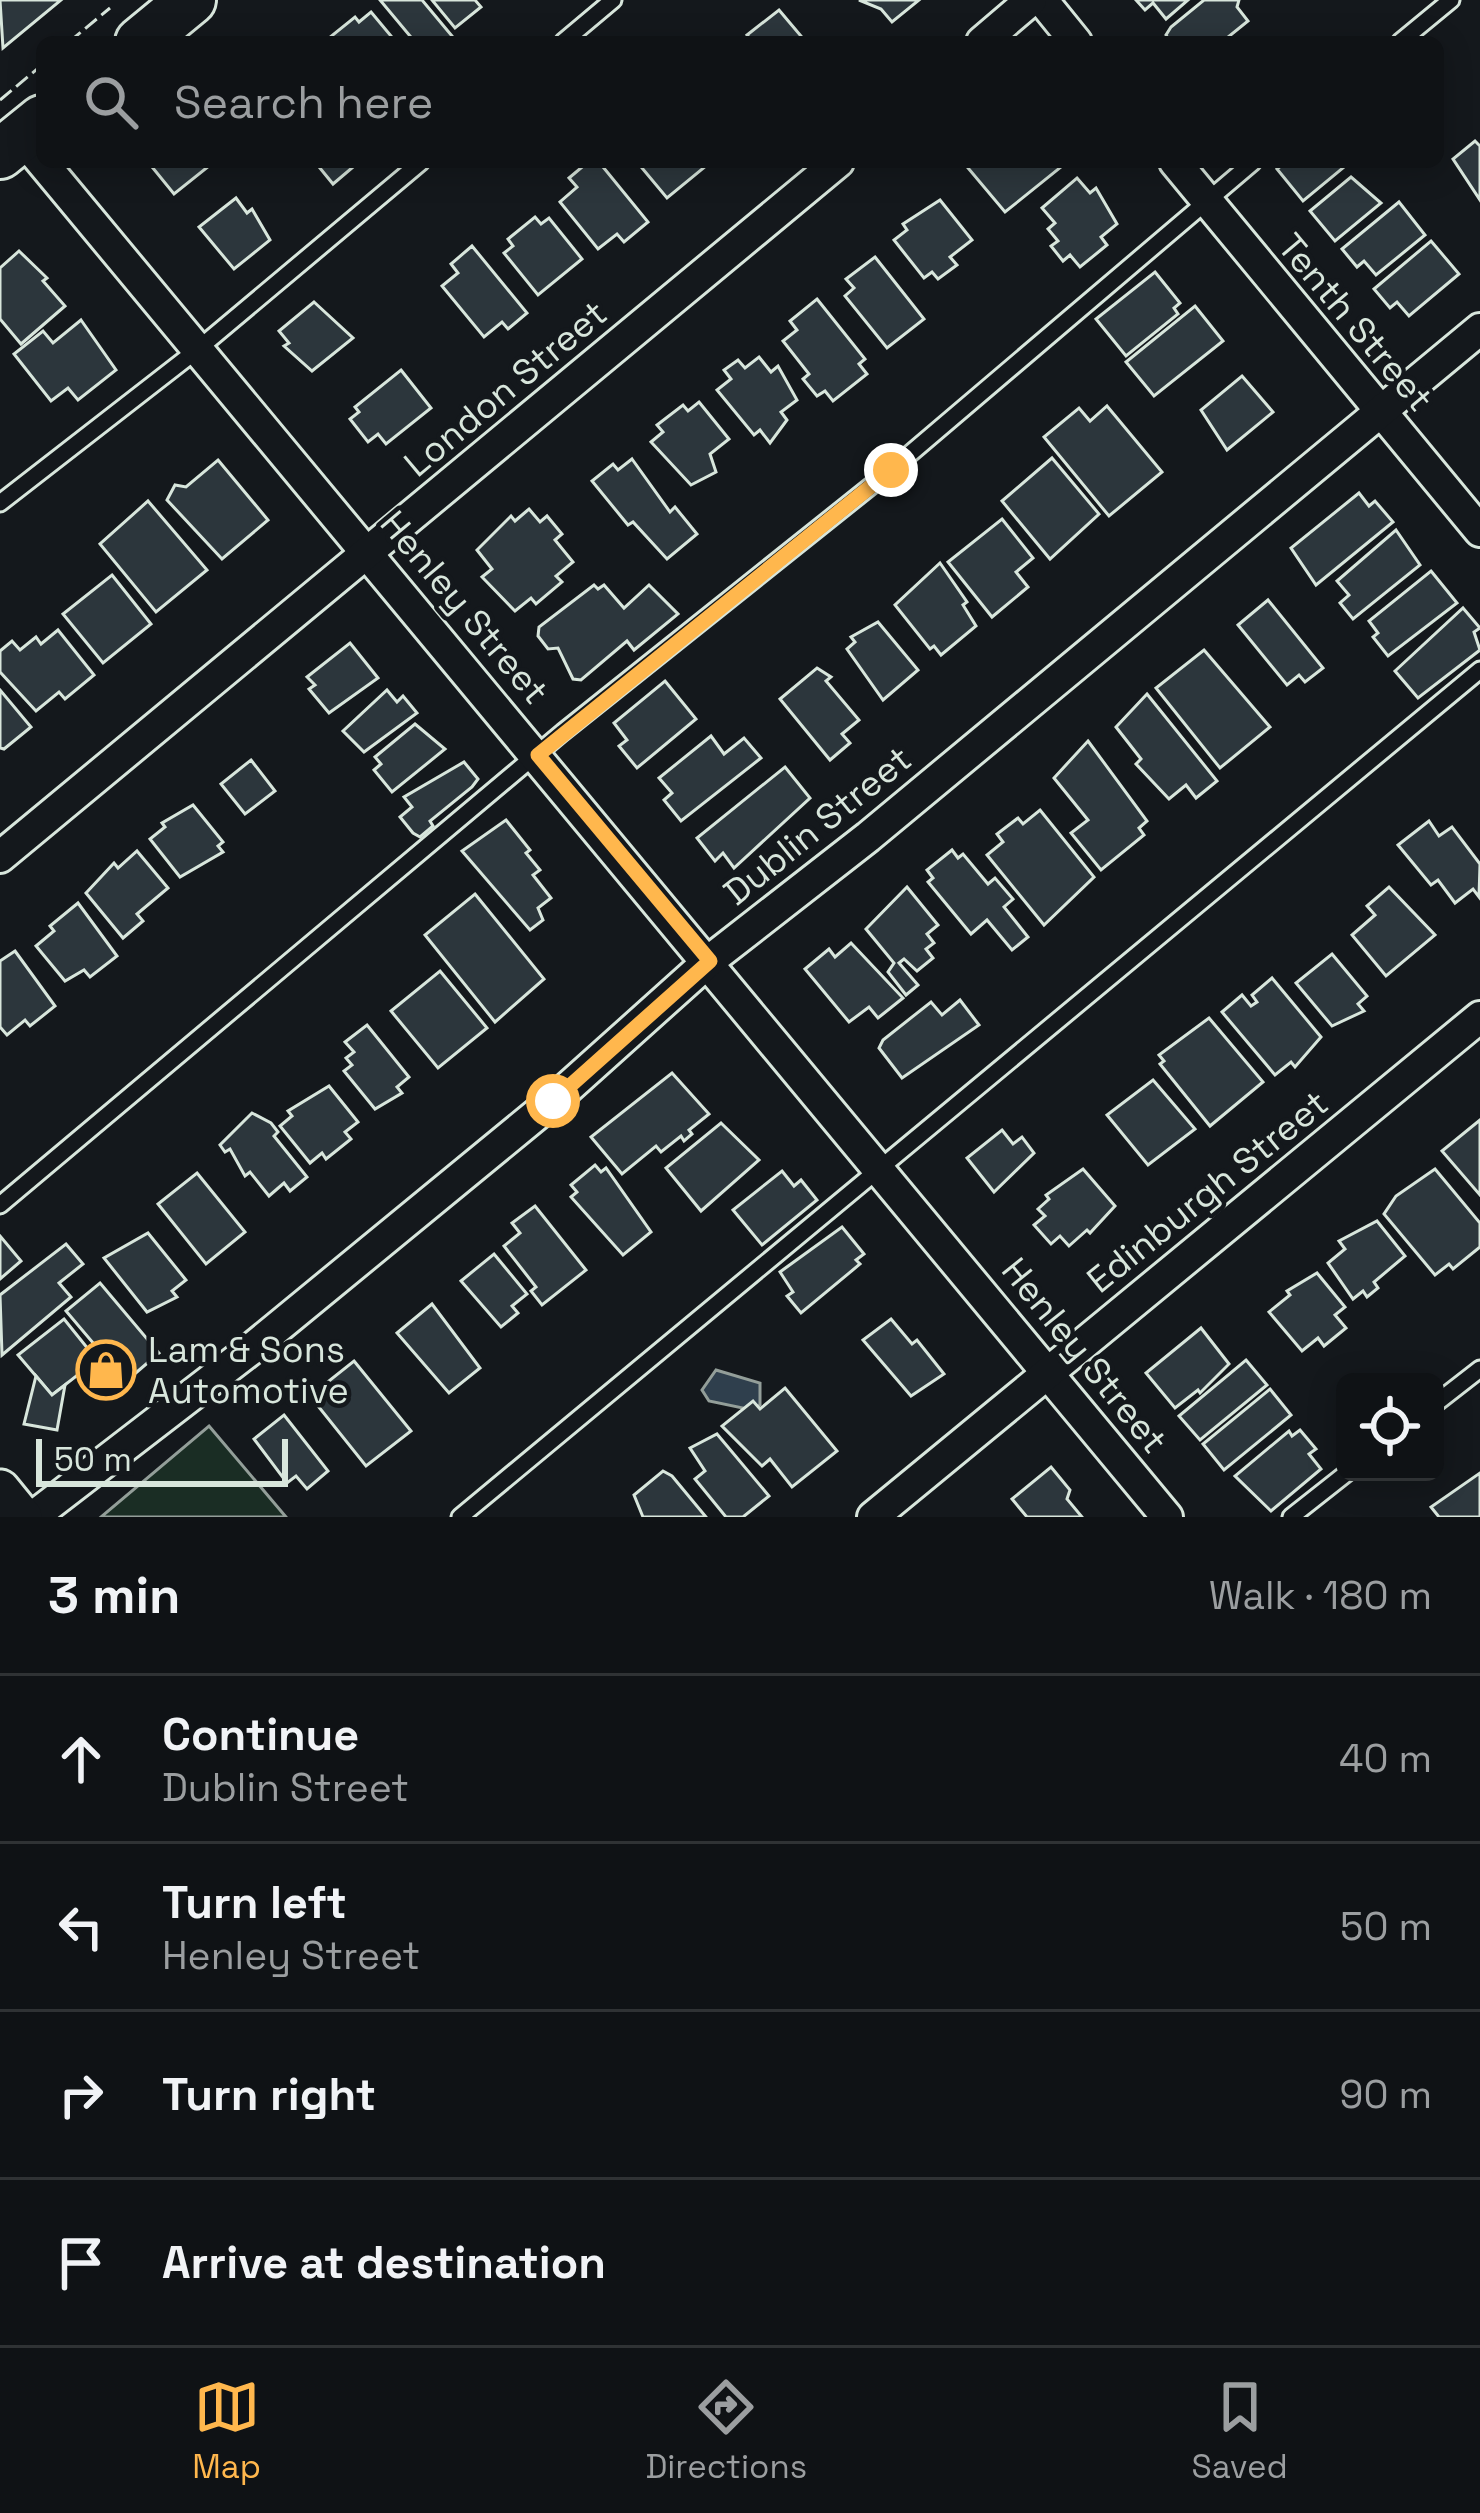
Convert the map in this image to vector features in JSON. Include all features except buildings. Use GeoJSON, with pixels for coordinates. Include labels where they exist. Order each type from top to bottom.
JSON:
{"type":"FeatureCollection","features":[{"type":"Feature","properties":{"kind":"main road"},"geometry":{"type":"LineString","coordinates":[[147,36],[191,0]]}},
{"type":"Feature","properties":{"kind":"street"},"geometry":{"type":"LineString","coordinates":[[989,36],[1031,0]]}},
{"type":"Feature","properties":{"kind":"street"},"geometry":{"type":"LineString","coordinates":[[1042,0],[1071,36]]}},
{"type":"Feature","properties":{"kind":"street","name":"Henley Street"},"geometry":{"type":"LineString","coordinates":[[47,168],[710,961],[1167,1517]]}},
{"type":"Feature","properties":{"kind":"street","name":"London Street"},"geometry":{"type":"LineString","coordinates":[[0,857],[831,168]]}},
{"type":"Feature","properties":{"kind":"street","name":"Tenth Street"},"geometry":{"type":"LineString","coordinates":[[1180,168],[1480,531]]}},
{"type":"Feature","properties":{"kind":"street","name":"Dublin Street"},"geometry":{"type":"LineString","coordinates":[[33,1517],[286,1321],[553,1101],[710,961],[1480,329]]}},
{"type":"Feature","properties":{"kind":"street","name":"Edinburgh Street"},"geometry":{"type":"LineString","coordinates":[[873,1517],[1480,1017]]}},
{"type":"Feature","properties":{"kind":"street"},"geometry":{"type":"LineString","coordinates":[[0,1490],[22,1517]]}},
{"type":"Feature","properties":{"kind":"lane"},"geometry":{"type":"LineString","coordinates":[[570,36],[613,0]]}},
{"type":"Feature","properties":{"kind":"lane"},"geometry":{"type":"LineString","coordinates":[[1407,36],[1451,0]]}},
{"type":"Feature","properties":{"kind":"lane"},"geometry":{"type":"LineString","coordinates":[[0,503],[197,350],[414,168]]}},
{"type":"Feature","properties":{"kind":"lane"},"geometry":{"type":"LineString","coordinates":[[0,1205],[538,755],[891,470],[1245,168]]}},
{"type":"Feature","properties":{"kind":"lane"},"geometry":{"type":"LineString","coordinates":[[460,1517],[1480,670]]}},
{"type":"Feature","properties":{"kind":"lane"},"geometry":{"type":"LineString","coordinates":[[1444,1397],[1480,1369]]}},
{"type":"Feature","properties":{"kind":"lane"},"geometry":{"type":"LineString","coordinates":[[1291,1517],[1337,1481]]}},
{"type":"Feature","properties":{"kind":"green space"},"geometry":{"type":"Polygon","coordinates":[[[209,1426],[286,1517],[101,1517],[209,1426]]]}},
{"type":"Feature","properties":{"kind":"water"},"geometry":{"type":"Polygon","coordinates":[[[716,1370],[760,1383],[760,1405],[752,1410],[709,1401],[702,1390],[716,1370]]]}},
{"type":"Feature","properties":{"kind":"fence"},"geometry":{"type":"LineString","coordinates":[[76,36],[110,8]]}},
{"type":"Feature","properties":{"kind":"fence"},"geometry":{"type":"LineString","coordinates":[[0,100],[36,70]]}},
{"type":"Feature","properties":{"kind":"place","name":"Lam & Sons Automotive"},"geometry":{"type":"Point","coordinates":[106,1370]}},
{"type":"Feature","properties":{"kind":"route"},"geometry":{"type":"LineString","coordinates":[[553,1101],[710,961],[538,755],[891,470]]}}]}
